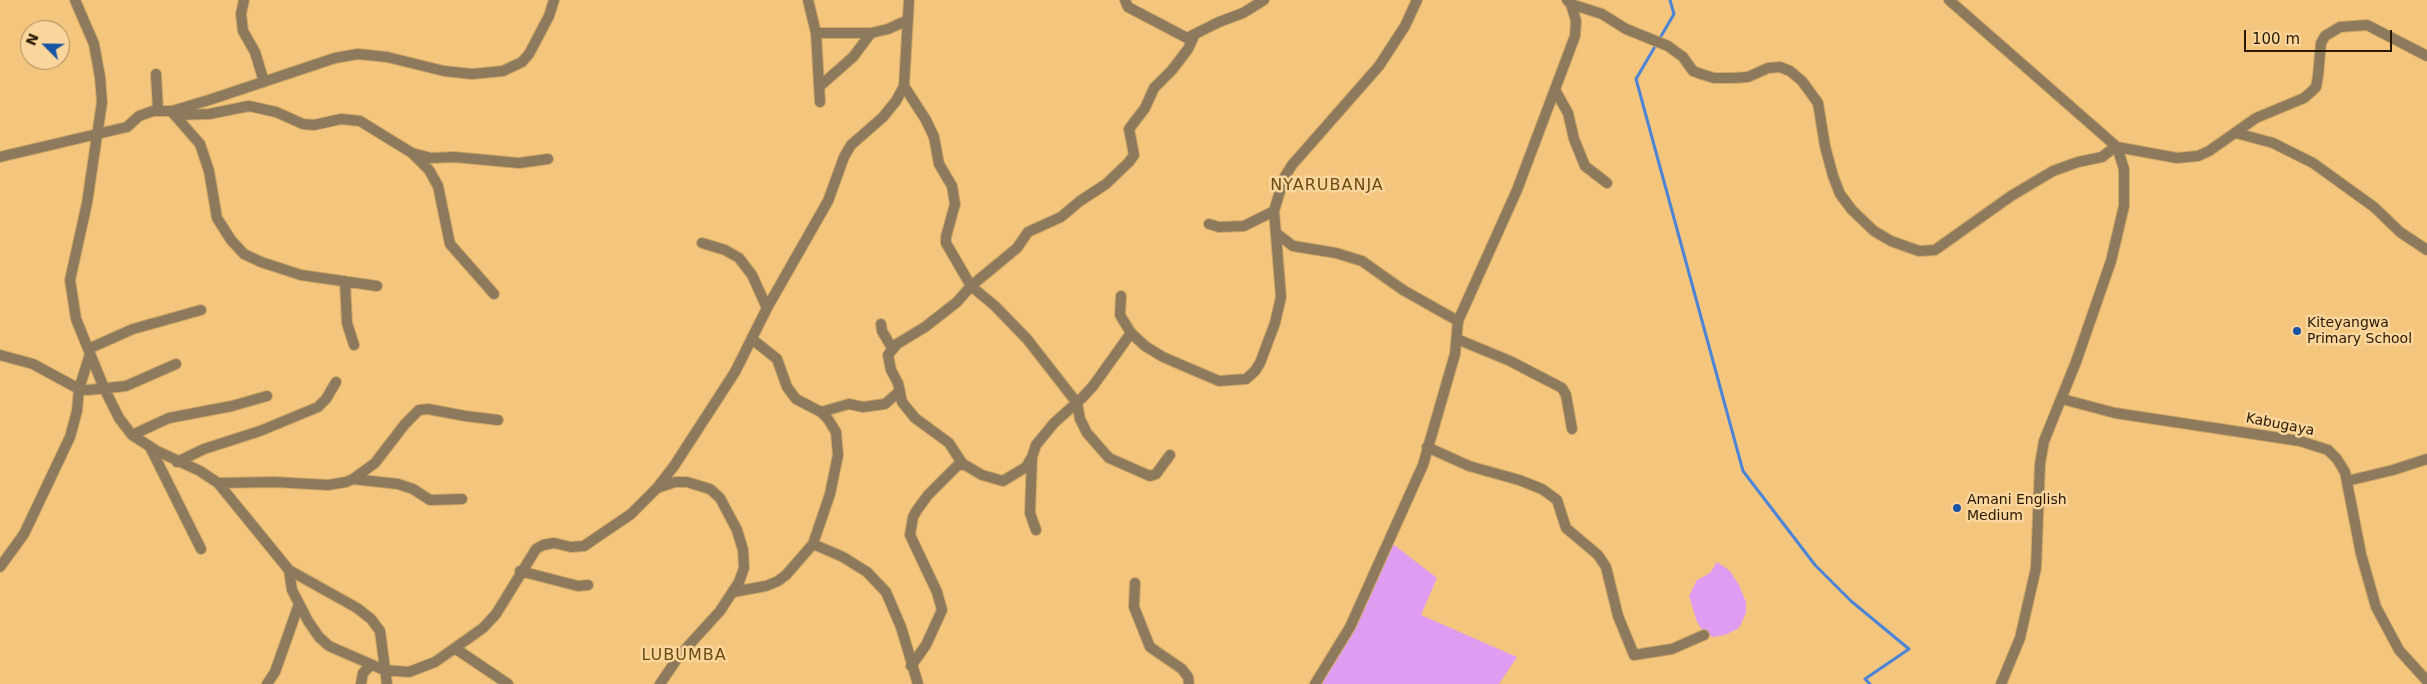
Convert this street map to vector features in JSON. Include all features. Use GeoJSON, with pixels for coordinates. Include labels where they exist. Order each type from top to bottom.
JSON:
{"type":"FeatureCollection","features":[{"type":"Feature","properties":{"kind":"street"},"geometry":{"type":"LineString","coordinates":[[75,0],[94,44],[99,69],[102,102],[99,134],[70,280],[76,319],[104,388],[119,418],[132,435],[150,447],[218,483],[289,570],[357,608],[371,619],[380,631],[385,679]]}},
{"type":"Feature","properties":{"kind":"street"},"geometry":{"type":"LineString","coordinates":[[244,0],[241,23],[243,31],[255,52],[264,82]]}},
{"type":"Feature","properties":{"kind":"street"},"geometry":{"type":"LineString","coordinates":[[174,113],[335,58],[358,54],[387,57],[444,70],[472,74],[503,71],[522,62],[529,54],[549,16],[554,0]]}},
{"type":"Feature","properties":{"kind":"street"},"geometry":{"type":"LineString","coordinates":[[808,0],[816,33],[820,102]]}},
{"type":"Feature","properties":{"kind":"street"},"geometry":{"type":"LineString","coordinates":[[1125,0],[1128,7],[1180,36],[1194,36],[1219,22],[1243,13],[1264,0]]}},
{"type":"Feature","properties":{"kind":"street"},"geometry":{"type":"LineString","coordinates":[[1122,296],[1120,315],[1131,333],[1145,346],[1163,357],[1219,381],[1246,379],[1255,371],[1275,323],[1281,297],[1274,211],[1284,178],[1292,165],[1325,125],[1379,66],[1405,26],[1416,0]]}},
{"type":"Feature","properties":{"kind":"street"},"geometry":{"type":"LineString","coordinates":[[1949,0],[2117,147],[2158,155],[2189,158],[2209,151],[2264,113],[2304,98],[2316,86],[2321,43],[2332,30],[2350,25],[2367,25],[2427,56]]}},
{"type":"Feature","properties":{"kind":"street"},"geometry":{"type":"LineString","coordinates":[[385,679],[435,662],[456,649],[483,628],[496,614],[520,571],[536,549],[543,544],[584,546],[596,540],[631,514],[657,488],[688,447],[735,372],[767,308],[828,201],[844,158],[851,145],[883,117],[904,86],[908,20],[913,1]]}},
{"type":"Feature","properties":{"kind":"street"},"geometry":{"type":"LineString","coordinates":[[1569,2],[1602,14],[1626,29],[1668,46],[1683,57],[1693,71],[1701,74],[1714,78],[1733,78],[1748,77],[1768,68],[1780,67],[1790,71],[1802,81],[1818,103],[1825,146],[1840,194],[1852,210],[1874,231],[1897,244],[1919,251],[1935,250],[2011,196],[2053,171],[2078,162],[2102,157],[2117,147]]}},
{"type":"Feature","properties":{"kind":"street"},"geometry":{"type":"LineString","coordinates":[[1315,684],[1350,627],[1423,465],[1455,354],[1458,321],[1517,190],[1575,36],[1576,21],[1569,2]]}},
{"type":"Feature","properties":{"kind":"street"},"geometry":{"type":"LineString","coordinates":[[816,33],[871,33],[888,29],[908,20]]}},
{"type":"Feature","properties":{"kind":"street"},"geometry":{"type":"LineString","coordinates":[[820,86],[852,57],[871,33]]}},
{"type":"Feature","properties":{"kind":"street"},"geometry":{"type":"LineString","coordinates":[[1131,333],[1104,372],[1077,403],[1044,434],[1036,445],[1026,467],[1003,481],[982,475],[962,463],[949,443],[907,410],[902,402],[900,391],[888,359],[892,348],[925,327],[957,302],[971,286],[1017,248],[1028,232],[1061,217],[1080,201],[1106,184],[1133,158],[1134,150],[1129,129],[1145,108],[1154,88],[1172,70],[1188,49],[1194,36]]}},
{"type":"Feature","properties":{"kind":"street"},"geometry":{"type":"LineString","coordinates":[[156,74],[158,110]]}},
{"type":"Feature","properties":{"kind":"street"},"geometry":{"type":"LineString","coordinates":[[904,86],[926,120],[934,137],[939,164],[952,186],[955,204],[946,243],[971,286],[1010,320],[1077,403],[1080,419],[1087,433],[1100,450],[1115,462],[1150,476],[1156,474],[1170,455]]}},
{"type":"Feature","properties":{"kind":"street"},"geometry":{"type":"LineString","coordinates":[[1555,90],[1568,113],[1574,139],[1585,166],[1607,183]]}},
{"type":"Feature","properties":{"kind":"street"},"geometry":{"type":"LineString","coordinates":[[0,157],[127,127],[139,116],[158,110],[174,113],[209,114],[249,106],[262,108],[303,124],[314,125],[351,119],[366,124],[412,153],[429,170],[438,186],[450,244],[494,294]]}},
{"type":"Feature","properties":{"kind":"street"},"geometry":{"type":"LineString","coordinates":[[174,113],[200,144],[209,171],[217,218],[231,240],[244,254],[261,262],[301,275],[376,286]]}},
{"type":"Feature","properties":{"kind":"street"},"geometry":{"type":"LineString","coordinates":[[2236,133],[2273,143],[2312,163],[2374,207],[2400,232],[2427,250]]}},
{"type":"Feature","properties":{"kind":"street"},"geometry":{"type":"LineString","coordinates":[[2001,684],[2020,638],[2036,568],[2041,456],[2047,432],[2062,399],[2111,261],[2120,226],[2125,184],[2124,170],[2117,147]]}},
{"type":"Feature","properties":{"kind":"street"},"geometry":{"type":"LineString","coordinates":[[412,153],[431,158],[454,157],[519,163],[548,159]]}},
{"type":"Feature","properties":{"kind":"street"},"geometry":{"type":"LineString","coordinates":[[1209,224],[1219,228],[1244,226],[1274,211]]}},
{"type":"Feature","properties":{"kind":"street"},"geometry":{"type":"LineString","coordinates":[[1276,233],[1293,246],[1336,253],[1362,261],[1403,290],[1458,321]]}},
{"type":"Feature","properties":{"kind":"street"},"geometry":{"type":"LineString","coordinates":[[702,243],[725,250],[739,258],[752,275],[767,308]]}},
{"type":"Feature","properties":{"kind":"street"},"geometry":{"type":"LineString","coordinates":[[345,281],[347,323],[354,345]]}},
{"type":"Feature","properties":{"kind":"street"},"geometry":{"type":"LineString","coordinates":[[0,568],[24,534],[70,437],[77,410],[79,389],[89,352],[133,329],[201,310]]}},
{"type":"Feature","properties":{"kind":"street"},"geometry":{"type":"LineString","coordinates":[[881,324],[882,331],[892,348]]}},
{"type":"Feature","properties":{"kind":"street"},"geometry":{"type":"LineString","coordinates":[[733,592],[766,586],[778,581],[786,575],[813,544],[830,494],[838,455],[836,432],[828,419],[821,412],[796,399],[787,387],[777,359],[752,339]]}},
{"type":"Feature","properties":{"kind":"street"},"geometry":{"type":"LineString","coordinates":[[1457,339],[1510,361],[1562,388],[1566,395],[1572,429]]}},
{"type":"Feature","properties":{"kind":"street"},"geometry":{"type":"LineString","coordinates":[[0,355],[33,364],[79,389],[126,386],[176,364]]}},
{"type":"Feature","properties":{"kind":"street"},"geometry":{"type":"LineString","coordinates":[[177,462],[204,449],[260,431],[318,407],[326,399],[336,382]]}},
{"type":"Feature","properties":{"kind":"street"},"geometry":{"type":"LineString","coordinates":[[821,412],[849,404],[863,407],[885,404],[900,391]]}},
{"type":"Feature","properties":{"kind":"street"},"geometry":{"type":"LineString","coordinates":[[132,435],[169,418],[232,406],[267,396]]}},
{"type":"Feature","properties":{"kind":"street","name":"Kabugaya"},"geometry":{"type":"LineString","coordinates":[[2062,399],[2115,414],[2300,441],[2328,450],[2337,459],[2345,472],[2361,554],[2376,607],[2399,650],[2425,675]]}},
{"type":"Feature","properties":{"kind":"street"},"geometry":{"type":"LineString","coordinates":[[353,479],[376,463],[405,424],[419,410],[428,409],[498,420]]}},
{"type":"Feature","properties":{"kind":"street"},"geometry":{"type":"LineString","coordinates":[[150,447],[200,549]]}},
{"type":"Feature","properties":{"kind":"street"},"geometry":{"type":"LineString","coordinates":[[1427,447],[1469,466],[1519,480],[1542,489],[1557,500],[1566,528],[1598,555],[1606,567],[1618,616],[1634,654],[1672,649],[1704,635]]}},
{"type":"Feature","properties":{"kind":"street"},"geometry":{"type":"LineString","coordinates":[[1032,457],[1030,513],[1036,530]]}},
{"type":"Feature","properties":{"kind":"street"},"geometry":{"type":"LineString","coordinates":[[2347,481],[2393,470],[2427,458]]}},
{"type":"Feature","properties":{"kind":"street"},"geometry":{"type":"LineString","coordinates":[[911,666],[921,655],[942,610],[937,592],[913,543],[910,527],[913,518],[928,494],[962,463]]}},
{"type":"Feature","properties":{"kind":"street"},"geometry":{"type":"LineString","coordinates":[[218,483],[275,482],[328,485],[353,479],[398,484],[414,489],[430,500],[462,499]]}},
{"type":"Feature","properties":{"kind":"street"},"geometry":{"type":"LineString","coordinates":[[657,488],[675,482],[687,482],[710,489],[720,498],[737,530],[743,550],[744,568],[733,592],[720,611],[679,656],[660,684]]}},
{"type":"Feature","properties":{"kind":"street"},"geometry":{"type":"LineString","coordinates":[[813,544],[867,572],[886,592],[901,627],[911,666],[918,684]]}},
{"type":"Feature","properties":{"kind":"street"},"geometry":{"type":"LineString","coordinates":[[289,570],[292,590],[315,632],[329,646],[372,665],[385,679]]}},
{"type":"Feature","properties":{"kind":"street"},"geometry":{"type":"LineString","coordinates":[[520,571],[578,586],[588,585]]}},
{"type":"Feature","properties":{"kind":"street"},"geometry":{"type":"LineString","coordinates":[[1135,583],[1134,607],[1146,638],[1156,652],[1182,669],[1188,677],[1189,684]]}},
{"type":"Feature","properties":{"kind":"street"},"geometry":{"type":"LineString","coordinates":[[268,684],[275,672],[299,604]]}},
{"type":"Feature","properties":{"kind":"street"},"geometry":{"type":"LineString","coordinates":[[456,649],[508,684]]}},
{"type":"Feature","properties":{"kind":"street"},"geometry":{"type":"LineString","coordinates":[[361,684],[363,673],[372,665]]}},
{"type":"Feature","properties":{"kind":"shaded area"},"geometry":{"type":"Polygon","coordinates":[[[1393,544],[1437,578],[1421,615],[1517,657],[1499,684],[1319,684],[1393,544]]]}},
{"type":"Feature","properties":{"kind":"shaded area"},"geometry":{"type":"Polygon","coordinates":[[[1717,562],[1730,571],[1739,585],[1746,602],[1746,613],[1739,628],[1725,635],[1713,637],[1704,633],[1697,622],[1689,596],[1697,580],[1710,573],[1717,562]]]}},
{"type":"Feature","properties":{"kind":"waterway"},"geometry":{"type":"LineString","coordinates":[[1670,0],[1674,14],[1636,79],[1743,471],[1815,565],[1851,601],[1909,649],[1865,679],[1870,684]]}},
{"type":"Feature","properties":{"kind":"place","name":"Kiteyangwa Primary School"},"geometry":{"type":"Point","coordinates":[2297,331]}},
{"type":"Feature","properties":{"kind":"place","name":"Amani English Medium"},"geometry":{"type":"Point","coordinates":[1957,508]}},
{"type":"Feature","properties":{"kind":"district","name":"NYARUBANJA"},"geometry":{"type":"Point","coordinates":[1327,186]}},
{"type":"Feature","properties":{"kind":"district","name":"LUBUMBA"},"geometry":{"type":"Point","coordinates":[684,656]}}]}
